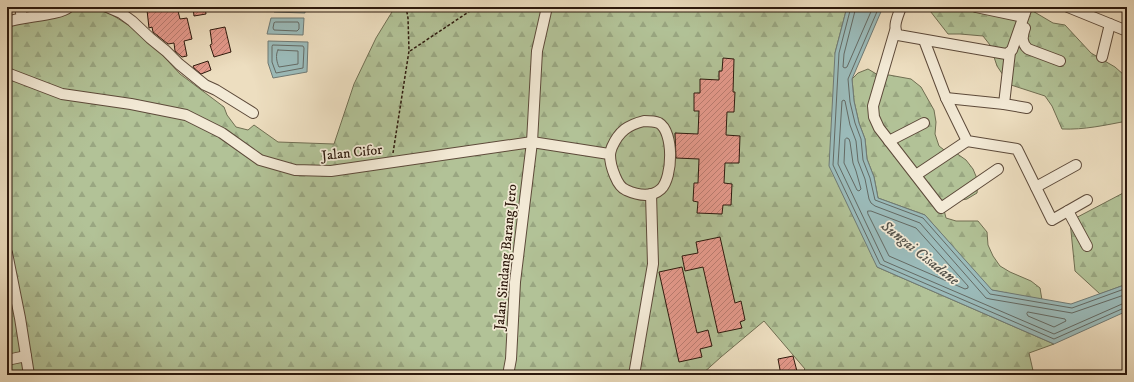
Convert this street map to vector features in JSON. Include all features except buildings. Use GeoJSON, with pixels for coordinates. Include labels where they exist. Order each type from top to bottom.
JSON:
{"type":"FeatureCollection","features":[{"type":"Feature","properties":{"kind":"street"},"geometry":{"type":"LineString","coordinates":[[20,7],[22,18]]}},
{"type":"Feature","properties":{"kind":"street"},"geometry":{"type":"LineString","coordinates":[[7,22],[60,12],[69,7]]}},
{"type":"Feature","properties":{"kind":"street"},"geometry":{"type":"LineString","coordinates":[[107,7],[121,13],[132,21],[179,64],[205,85],[216,90],[253,113]]}},
{"type":"Feature","properties":{"kind":"street","name":"Jalan Sindang Barang Jero"},"geometry":{"type":"LineString","coordinates":[[508,375],[512,359],[515,282],[532,142],[537,52],[547,7]]}},
{"type":"Feature","properties":{"kind":"street"},"geometry":{"type":"LineString","coordinates":[[901,7],[873,106],[874,117],[878,125],[941,208],[998,169]]}},
{"type":"Feature","properties":{"kind":"street"},"geometry":{"type":"LineString","coordinates":[[976,7],[1023,17]]}},
{"type":"Feature","properties":{"kind":"street"},"geometry":{"type":"LineString","coordinates":[[1004,104],[1010,52],[1027,7]]}},
{"type":"Feature","properties":{"kind":"street"},"geometry":{"type":"LineString","coordinates":[[1033,7],[1022,36],[1025,47],[1060,61]]}},
{"type":"Feature","properties":{"kind":"street"},"geometry":{"type":"LineString","coordinates":[[1068,7],[1127,31]]}},
{"type":"Feature","properties":{"kind":"street"},"geometry":{"type":"LineString","coordinates":[[1102,57],[1110,24]]}},
{"type":"Feature","properties":{"kind":"street"},"geometry":{"type":"LineString","coordinates":[[895,30],[900,36],[1003,54],[1010,52]]}},
{"type":"Feature","properties":{"kind":"street"},"geometry":{"type":"LineString","coordinates":[[924,40],[946,98],[967,141]]}},
{"type":"Feature","properties":{"kind":"street","name":"Jalan Cifor"},"geometry":{"type":"LineString","coordinates":[[7,72],[18,78],[62,94],[131,104],[186,115],[222,133],[260,160],[295,170],[331,171],[532,142],[610,154]]}},
{"type":"Feature","properties":{"kind":"street"},"geometry":{"type":"LineString","coordinates":[[946,98],[1004,104],[1026,108]]}},
{"type":"Feature","properties":{"kind":"street"},"geometry":{"type":"LineString","coordinates":[[652,121],[660,124],[668,134],[670,153],[668,176],[661,188],[651,194],[636,195],[623,189],[616,180],[610,154],[615,141],[623,130],[634,123],[652,121]]}},
{"type":"Feature","properties":{"kind":"street"},"geometry":{"type":"LineString","coordinates":[[889,141],[924,123]]}},
{"type":"Feature","properties":{"kind":"street"},"geometry":{"type":"LineString","coordinates":[[916,175],[967,141],[1017,149],[1052,220],[1087,200]]}},
{"type":"Feature","properties":{"kind":"street"},"geometry":{"type":"LineString","coordinates":[[1036,187],[1076,165]]}},
{"type":"Feature","properties":{"kind":"street"},"geometry":{"type":"LineString","coordinates":[[634,375],[653,264],[651,194]]}},
{"type":"Feature","properties":{"kind":"street"},"geometry":{"type":"LineString","coordinates":[[1068,211],[1087,246]]}},
{"type":"Feature","properties":{"kind":"street"},"geometry":{"type":"LineString","coordinates":[[7,253],[20,318],[29,375]]}},
{"type":"Feature","properties":{"kind":"street"},"geometry":{"type":"LineString","coordinates":[[7,360],[26,356]]}},
{"type":"Feature","properties":{"kind":"path"},"geometry":{"type":"LineString","coordinates":[[391,162],[409,52],[408,18],[406,7]]}},
{"type":"Feature","properties":{"kind":"path"},"geometry":{"type":"LineString","coordinates":[[409,52],[476,7]]}},
{"type":"Feature","properties":{"kind":"green space"},"geometry":{"type":"Polygon","coordinates":[[[61,7],[97,7],[144,35],[180,74],[224,107],[227,115],[236,127],[248,130],[254,125],[278,142],[334,144],[354,84],[376,38],[395,7],[847,7],[835,53],[877,267],[1054,344],[1029,353],[1034,375],[799,375],[805,369],[764,321],[701,375],[7,375],[7,26],[61,7]]]}},
{"type":"Feature","properties":{"kind":"green space"},"geometry":{"type":"Polygon","coordinates":[[[927,7],[1030,7],[1031,10],[1053,23],[1065,25],[1091,53],[1127,76],[1127,121],[1087,128],[1062,129],[1052,106],[1045,96],[1011,85],[997,66],[990,45],[983,36],[948,34],[927,7]]]}},
{"type":"Feature","properties":{"kind":"green space"},"geometry":{"type":"Polygon","coordinates":[[[868,69],[878,75],[889,75],[911,79],[921,87],[934,110],[936,122],[935,134],[939,146],[948,153],[956,153],[966,160],[973,169],[978,181],[977,193],[967,199],[955,201],[943,206],[946,218],[956,221],[978,221],[987,232],[988,245],[1000,266],[1031,281],[1040,288],[1042,300],[991,290],[925,215],[878,198],[874,177],[867,159],[865,139],[859,123],[854,101],[852,79],[858,73],[868,69]]]}},
{"type":"Feature","properties":{"kind":"green space"},"geometry":{"type":"Polygon","coordinates":[[[1127,191],[1127,284],[1100,294],[1075,271],[1070,221],[1127,191]]]}},
{"type":"Feature","properties":{"kind":"water"},"geometry":{"type":"Polygon","coordinates":[[[272,7],[305,7],[305,13],[274,12],[272,7]]]}},
{"type":"Feature","properties":{"kind":"water","name":"Sungai Cisadane"},"geometry":{"type":"Polygon","coordinates":[[[847,7],[883,7],[852,79],[854,101],[859,123],[865,139],[867,159],[874,177],[878,198],[925,215],[992,290],[1071,304],[1127,284],[1127,311],[1054,344],[877,267],[829,166],[835,53],[847,7]]]}},
{"type":"Feature","properties":{"kind":"water"},"geometry":{"type":"Polygon","coordinates":[[[271,18],[304,18],[303,35],[267,34],[271,18]]]}},
{"type":"Feature","properties":{"kind":"water"},"geometry":{"type":"Polygon","coordinates":[[[268,41],[308,42],[307,72],[273,78],[268,63],[268,41]]]}}]}
